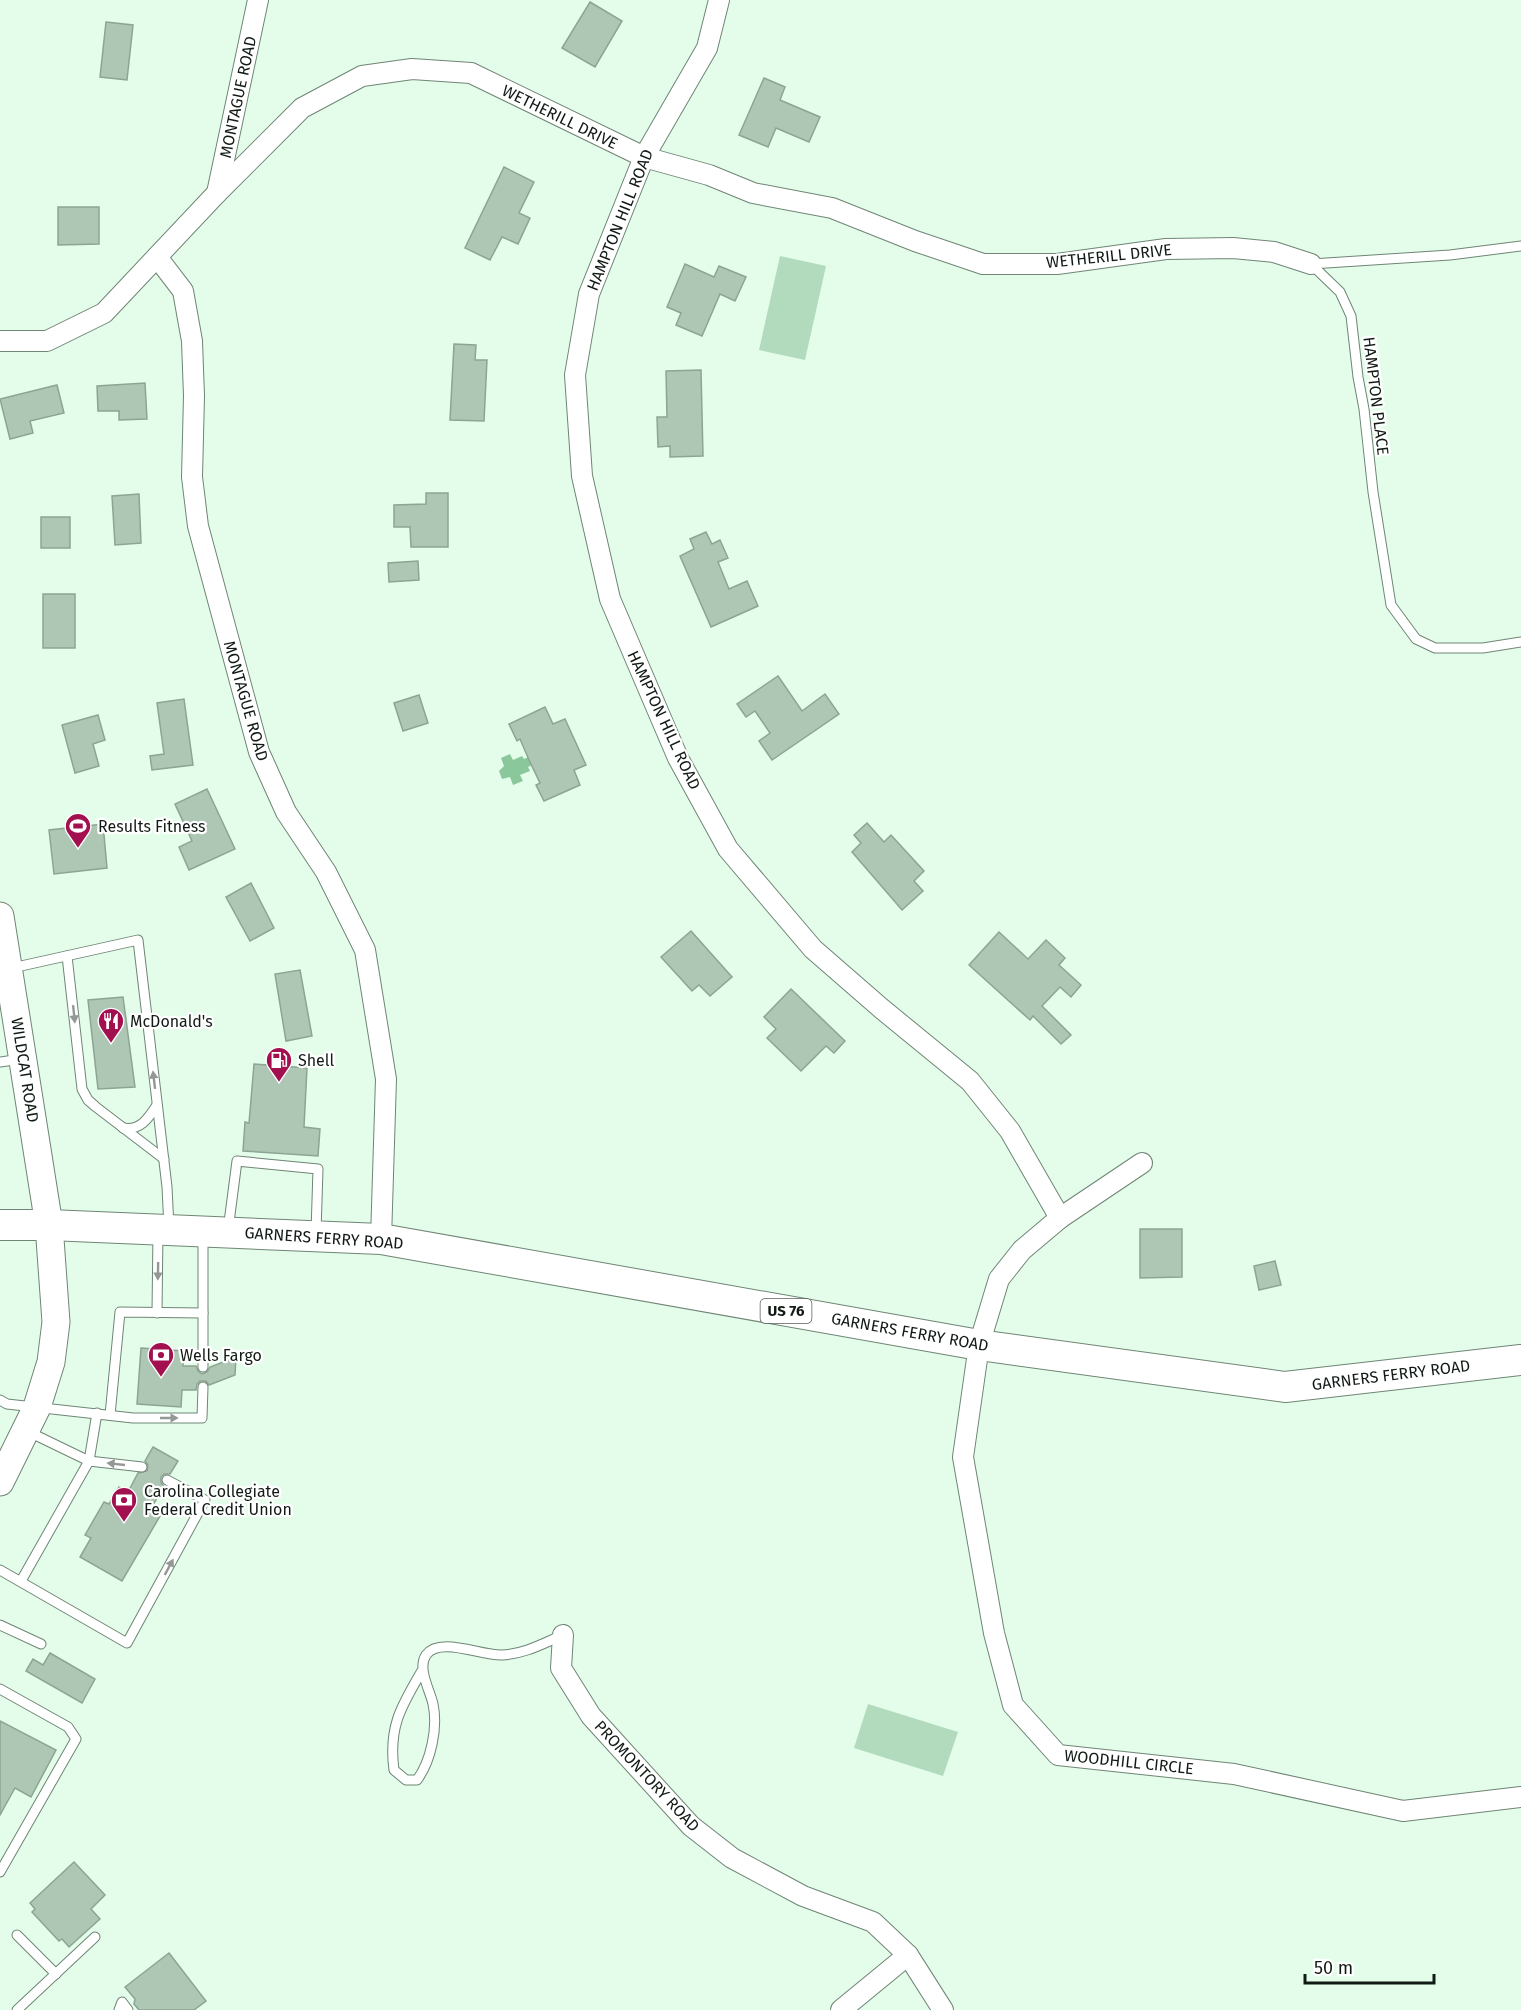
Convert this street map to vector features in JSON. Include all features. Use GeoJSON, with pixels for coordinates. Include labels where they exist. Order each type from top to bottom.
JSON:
{"type":"FeatureCollection","features":[{"type":"Feature","properties":{"kind":"main road","name":"WILDCAT ROAD"},"geometry":{"type":"LineString","coordinates":[[0,916],[8,969],[11,1060],[49,1225],[56,1322],[51,1362],[31,1418],[1,1477]]}},
{"type":"Feature","properties":{"kind":"main road","name":"US 76"},"geometry":{"type":"LineString","coordinates":[[0,1225],[49,1225]]}},
{"type":"Feature","properties":{"kind":"main road","name":"GARNERS FERRY ROAD"},"geometry":{"type":"LineString","coordinates":[[49,1225],[381,1239],[979,1345],[1285,1387],[1521,1360]]}},
{"type":"Feature","properties":{"kind":"street","name":"MONTAGUE ROAD"},"geometry":{"type":"LineString","coordinates":[[217,193],[258,0]]}},
{"type":"Feature","properties":{"kind":"street","name":"HAMPTON HILL ROAD"},"geometry":{"type":"LineString","coordinates":[[719,0],[707,48],[644,157],[589,294],[575,375],[582,476],[610,599],[678,758],[728,849],[813,949],[970,1081],[1010,1131],[1060,1218]]}},
{"type":"Feature","properties":{"kind":"street","name":"WETHERILL DRIVE"},"geometry":{"type":"LineString","coordinates":[[0,341],[47,341],[104,313],[217,193],[302,108],[362,76],[412,69],[471,73],[644,157],[709,175],[753,193],[832,208],[915,241],[983,264],[1057,264],[1166,249],[1233,248],[1274,252],[1311,264]]}},
{"type":"Feature","properties":{"kind":"street","name":"MONTAGUE ROAD"},"geometry":{"type":"LineString","coordinates":[[157,257],[183,291],[192,341],[194,396],[192,477],[198,526],[259,752],[286,812],[326,872],[365,950],[386,1079],[381,1239]]}},
{"type":"Feature","properties":{"kind":"street"},"geometry":{"type":"LineString","coordinates":[[979,1345],[999,1279],[1022,1250],[1060,1218],[1142,1163]]}},
{"type":"Feature","properties":{"kind":"street","name":"WOODHILL CIRCLE"},"geometry":{"type":"LineString","coordinates":[[979,1345],[963,1457],[994,1633],[1013,1705],[1058,1755],[1234,1774],[1402,1811],[1521,1797]]}},
{"type":"Feature","properties":{"kind":"street","name":"PROMONTORY ROAD"},"geometry":{"type":"LineString","coordinates":[[563,1635],[561,1668],[591,1716],[692,1826],[732,1858],[803,1896],[873,1922],[908,1955],[943,2010]]}},
{"type":"Feature","properties":{"kind":"street"},"geometry":{"type":"LineString","coordinates":[[841,2010],[908,1955]]}},
{"type":"Feature","properties":{"kind":"lane"},"geometry":{"type":"LineString","coordinates":[[1311,264],[1450,255],[1521,246]]}},
{"type":"Feature","properties":{"kind":"lane","name":"HAMPTON PLACE"},"geometry":{"type":"LineString","coordinates":[[1311,264],[1340,292],[1351,316],[1373,492],[1391,605],[1416,639],[1435,648],[1483,648],[1521,642]]}},
{"type":"Feature","properties":{"kind":"lane"},"geometry":{"type":"LineString","coordinates":[[8,969],[138,940],[164,1159],[164,1230],[157,1312]]}},
{"type":"Feature","properties":{"kind":"lane"},"geometry":{"type":"LineString","coordinates":[[67,956],[82,1089],[88,1100],[164,1159]]}},
{"type":"Feature","properties":{"kind":"lane"},"geometry":{"type":"LineString","coordinates":[[123,1128],[132,1129],[141,1126],[158,1105]]}},
{"type":"Feature","properties":{"kind":"lane"},"geometry":{"type":"LineString","coordinates":[[202,1366],[203,1313],[215,1232],[237,1161],[318,1169],[315,1236]]}},
{"type":"Feature","properties":{"kind":"lane"},"geometry":{"type":"LineString","coordinates":[[110,1415],[120,1312],[203,1313]]}},
{"type":"Feature","properties":{"kind":"lane"},"geometry":{"type":"LineString","coordinates":[[31,1418],[97,1413],[133,1418],[202,1418],[203,1387]]}},
{"type":"Feature","properties":{"kind":"lane"},"geometry":{"type":"LineString","coordinates":[[0,1400],[31,1418],[89,1461],[142,1467]]}},
{"type":"Feature","properties":{"kind":"lane"},"geometry":{"type":"LineString","coordinates":[[21,1581],[89,1461],[97,1413]]}},
{"type":"Feature","properties":{"kind":"lane"},"geometry":{"type":"LineString","coordinates":[[0,1570],[128,1643],[205,1500],[167,1480]]}},
{"type":"Feature","properties":{"kind":"lane"},"geometry":{"type":"LineString","coordinates":[[0,1624],[41,1644]]}},
{"type":"Feature","properties":{"kind":"lane"},"geometry":{"type":"LineString","coordinates":[[423,1669],[404,1703],[394,1729],[391,1749],[394,1770],[406,1780],[417,1780],[424,1771],[435,1728],[433,1706],[423,1669],[424,1659],[429,1652],[436,1648],[451,1646],[500,1655],[524,1653],[563,1635]]}},
{"type":"Feature","properties":{"kind":"lane"},"geometry":{"type":"LineString","coordinates":[[0,1689],[68,1727],[76,1739],[0,1872]]}},
{"type":"Feature","properties":{"kind":"lane"},"geometry":{"type":"LineString","coordinates":[[17,1935],[56,1974]]}},
{"type":"Feature","properties":{"kind":"lane"},"geometry":{"type":"LineString","coordinates":[[17,2010],[95,1937]]}},
{"type":"Feature","properties":{"kind":"lane"},"geometry":{"type":"LineString","coordinates":[[120,2010],[122,2002],[128,2010]]}},
{"type":"Feature","properties":{"kind":"shaded area"},"geometry":{"type":"Polygon","coordinates":[[[780,256],[826,266],[805,360],[759,350],[780,256]]]}},
{"type":"Feature","properties":{"kind":"shaded area"},"geometry":{"type":"Polygon","coordinates":[[[510,754],[513,760],[522,756],[524,759],[529,757],[532,765],[528,767],[530,771],[520,775],[523,781],[513,785],[510,777],[502,779],[499,771],[504,766],[501,758],[510,754]]]}},
{"type":"Feature","properties":{"kind":"shaded area"},"geometry":{"type":"Polygon","coordinates":[[[868,1704],[958,1732],[943,1776],[854,1748],[868,1704]]]}},
{"type":"Feature","properties":{"kind":"building"},"geometry":{"type":"Polygon","coordinates":[[[590,2],[622,21],[595,67],[562,48],[590,2]]]}},
{"type":"Feature","properties":{"kind":"building"},"geometry":{"type":"Polygon","coordinates":[[[106,22],[133,25],[127,80],[100,77],[106,22]]]}},
{"type":"Feature","properties":{"kind":"building"},"geometry":{"type":"Polygon","coordinates":[[[764,78],[785,87],[780,100],[820,117],[809,142],[776,128],[768,147],[739,135],[764,78]]]}},
{"type":"Feature","properties":{"kind":"building"},"geometry":{"type":"Polygon","coordinates":[[[504,167],[534,182],[519,213],[530,218],[518,244],[502,237],[490,260],[465,248],[504,167]]]}},
{"type":"Feature","properties":{"kind":"building"},"geometry":{"type":"Polygon","coordinates":[[[58,207],[99,207],[99,244],[58,245],[58,207]]]}},
{"type":"Feature","properties":{"kind":"building"},"geometry":{"type":"Polygon","coordinates":[[[685,264],[714,277],[719,266],[746,277],[735,301],[720,294],[702,336],[676,325],[681,313],[667,307],[685,264]]]}},
{"type":"Feature","properties":{"kind":"building"},"geometry":{"type":"Polygon","coordinates":[[[454,344],[476,345],[475,360],[487,360],[484,421],[450,420],[454,344]]]}},
{"type":"Feature","properties":{"kind":"building"},"geometry":{"type":"Polygon","coordinates":[[[701,370],[703,456],[670,457],[670,446],[658,447],[657,417],[667,417],[666,371],[701,370]]]}},
{"type":"Feature","properties":{"kind":"building"},"geometry":{"type":"Polygon","coordinates":[[[145,383],[147,419],[119,420],[119,411],[98,411],[97,386],[145,383]]]}},
{"type":"Feature","properties":{"kind":"building"},"geometry":{"type":"Polygon","coordinates":[[[57,385],[64,413],[30,421],[33,433],[10,439],[0,399],[57,385]]]}},
{"type":"Feature","properties":{"kind":"building"},"geometry":{"type":"Polygon","coordinates":[[[426,493],[448,493],[448,547],[411,547],[410,527],[394,527],[394,505],[426,504],[426,493]]]}},
{"type":"Feature","properties":{"kind":"building"},"geometry":{"type":"Polygon","coordinates":[[[139,494],[141,543],[115,545],[112,496],[139,494]]]}},
{"type":"Feature","properties":{"kind":"building"},"geometry":{"type":"Polygon","coordinates":[[[41,517],[70,517],[70,548],[41,548],[41,517]]]}},
{"type":"Feature","properties":{"kind":"building"},"geometry":{"type":"Polygon","coordinates":[[[706,532],[712,544],[720,540],[728,558],[718,562],[729,589],[747,581],[758,606],[711,627],[680,556],[694,549],[690,539],[706,532]]]}},
{"type":"Feature","properties":{"kind":"building"},"geometry":{"type":"Polygon","coordinates":[[[418,561],[419,580],[389,582],[388,563],[418,561]]]}},
{"type":"Feature","properties":{"kind":"building"},"geometry":{"type":"Polygon","coordinates":[[[43,594],[75,594],[75,648],[43,648],[43,594]]]}},
{"type":"Feature","properties":{"kind":"building"},"geometry":{"type":"Polygon","coordinates":[[[778,676],[802,711],[825,694],[839,714],[772,760],[759,741],[770,733],[755,711],[746,717],[737,704],[778,676]]]}},
{"type":"Feature","properties":{"kind":"building"},"geometry":{"type":"Polygon","coordinates":[[[419,695],[428,723],[403,731],[394,703],[419,695]]]}},
{"type":"Feature","properties":{"kind":"building"},"geometry":{"type":"Polygon","coordinates":[[[184,699],[193,765],[152,770],[150,756],[164,754],[157,703],[184,699]]]}},
{"type":"Feature","properties":{"kind":"building"},"geometry":{"type":"Polygon","coordinates":[[[545,707],[553,724],[565,719],[586,765],[574,770],[580,785],[544,801],[536,785],[540,783],[520,739],[517,741],[509,724],[545,707]]]}},
{"type":"Feature","properties":{"kind":"building"},"geometry":{"type":"Polygon","coordinates":[[[98,715],[105,740],[93,744],[99,766],[75,773],[62,725],[98,715]]]}},
{"type":"Feature","properties":{"kind":"building"},"geometry":{"type":"Polygon","coordinates":[[[207,789],[235,849],[189,870],[179,847],[192,841],[175,804],[207,789]]]}},
{"type":"Feature","properties":{"kind":"building"},"geometry":{"type":"Polygon","coordinates":[[[867,823],[884,842],[891,835],[924,871],[914,881],[923,891],[902,910],[852,852],[861,843],[854,835],[867,823]]]}},
{"type":"Feature","properties":{"kind":"building","name":"Results Fitness"},"geometry":{"type":"Polygon","coordinates":[[[103,824],[107,868],[54,874],[49,830],[103,824]]]}},
{"type":"Feature","properties":{"kind":"building"},"geometry":{"type":"Polygon","coordinates":[[[251,883],[274,928],[250,941],[226,897],[251,883]]]}},
{"type":"Feature","properties":{"kind":"building"},"geometry":{"type":"Polygon","coordinates":[[[691,931],[732,977],[710,996],[699,985],[692,991],[661,957],[691,931]]]}},
{"type":"Feature","properties":{"kind":"building"},"geometry":{"type":"Polygon","coordinates":[[[999,932],[1028,959],[1046,940],[1065,958],[1059,965],[1081,985],[1071,997],[1060,987],[1042,1006],[1071,1035],[1061,1044],[1033,1016],[1030,1020],[969,965],[999,932]]]}},
{"type":"Feature","properties":{"kind":"building"},"geometry":{"type":"Polygon","coordinates":[[[300,970],[312,1036],[286,1041],[275,974],[300,970]]]}},
{"type":"Feature","properties":{"kind":"building"},"geometry":{"type":"Polygon","coordinates":[[[791,989],[845,1041],[834,1053],[826,1046],[801,1071],[767,1038],[776,1029],[764,1017],[791,989]]]}},
{"type":"Feature","properties":{"kind":"building","name":"McDonald's"},"geometry":{"type":"Polygon","coordinates":[[[123,997],[135,1087],[98,1089],[88,1000],[123,997]]]}},
{"type":"Feature","properties":{"kind":"building"},"geometry":{"type":"Polygon","coordinates":[[[254,1064],[307,1068],[304,1127],[320,1129],[318,1156],[243,1151],[245,1122],[249,1123],[254,1064]]]}},
{"type":"Feature","properties":{"kind":"building"},"geometry":{"type":"Polygon","coordinates":[[[1140,1229],[1182,1229],[1182,1277],[1140,1278],[1140,1229]]]}},
{"type":"Feature","properties":{"kind":"building"},"geometry":{"type":"Polygon","coordinates":[[[1275,1261],[1281,1285],[1259,1290],[1254,1266],[1275,1261]]]}},
{"type":"Feature","properties":{"kind":"building","name":"Wells Fargo"},"geometry":{"type":"Polygon","coordinates":[[[141,1348],[184,1351],[183,1366],[196,1366],[202,1374],[210,1367],[236,1357],[235,1375],[209,1385],[206,1381],[200,1381],[196,1390],[182,1390],[181,1407],[137,1404],[141,1348]]]}},
{"type":"Feature","properties":{"kind":"building","name":"Carolina Collegiate Federal Credit Union"},"geometry":{"type":"Polygon","coordinates":[[[153,1447],[178,1461],[170,1474],[164,1474],[161,1477],[161,1483],[164,1486],[153,1505],[163,1511],[122,1581],[80,1557],[91,1538],[85,1535],[104,1502],[109,1504],[119,1487],[128,1492],[138,1473],[147,1471],[148,1465],[145,1461],[153,1447]]]}},
{"type":"Feature","properties":{"kind":"building"},"geometry":{"type":"Polygon","coordinates":[[[50,1653],[95,1679],[82,1703],[26,1671],[33,1659],[43,1665],[50,1653]]]}},
{"type":"Feature","properties":{"kind":"building"},"geometry":{"type":"Polygon","coordinates":[[[0,1721],[56,1750],[31,1797],[15,1788],[0,1815],[0,1721]]]}},
{"type":"Feature","properties":{"kind":"building"},"geometry":{"type":"Polygon","coordinates":[[[74,1862],[105,1895],[91,1909],[100,1919],[69,1947],[62,1939],[59,1941],[32,1912],[35,1909],[30,1903],[74,1862]]]}},
{"type":"Feature","properties":{"kind":"building"},"geometry":{"type":"Polygon","coordinates":[[[169,1953],[206,2001],[194,2010],[139,2010],[134,2004],[135,1999],[125,1987],[169,1953]]]}},
{"type":"Feature","properties":{"kind":"place","name":"Results Fitness"},"geometry":{"type":"Point","coordinates":[78,849]}},
{"type":"Feature","properties":{"kind":"place","name":"McDonald's"},"geometry":{"type":"Point","coordinates":[111,1044]}},
{"type":"Feature","properties":{"kind":"place","name":"Shell"},"geometry":{"type":"Point","coordinates":[279,1083]}},
{"type":"Feature","properties":{"kind":"place","name":"Wells Fargo"},"geometry":{"type":"Point","coordinates":[161,1378]}},
{"type":"Feature","properties":{"kind":"place","name":"Carolina Collegiate Federal Credit Union"},"geometry":{"type":"Point","coordinates":[124,1523]}}]}
